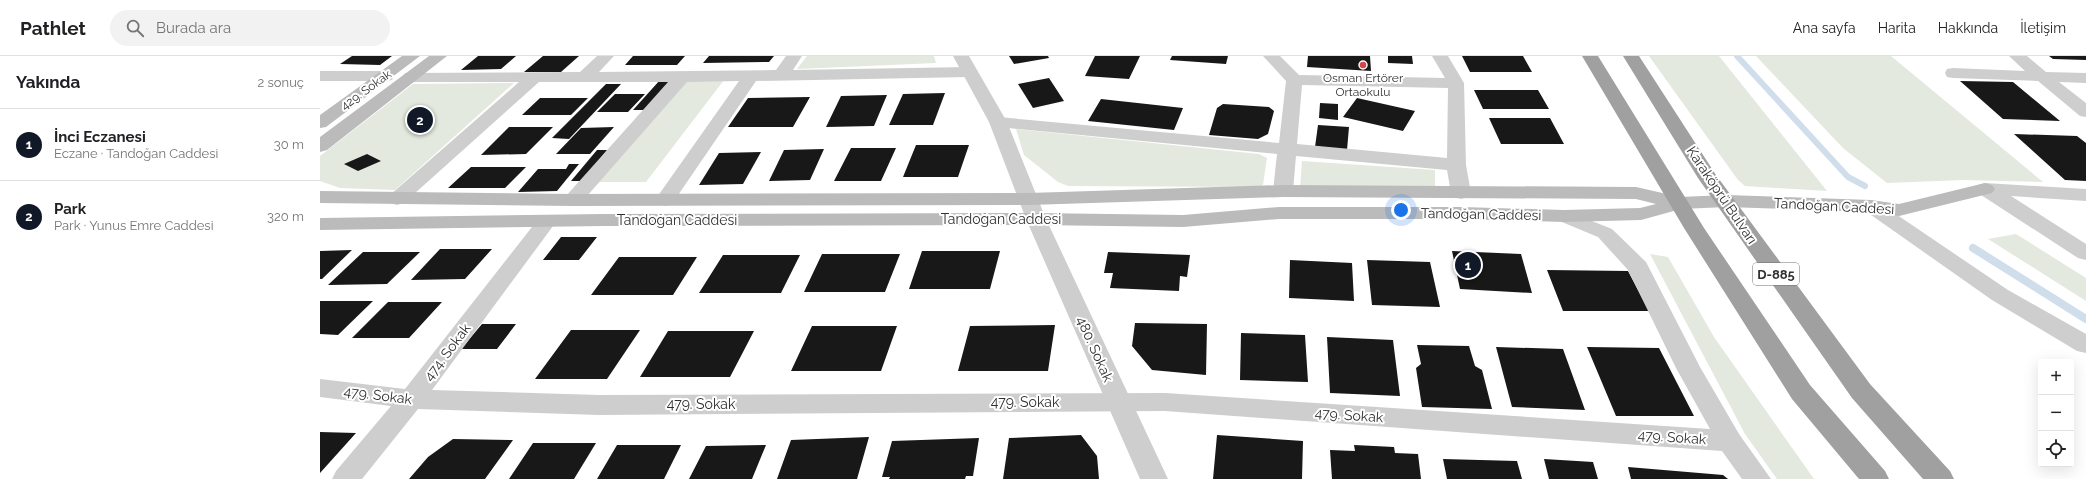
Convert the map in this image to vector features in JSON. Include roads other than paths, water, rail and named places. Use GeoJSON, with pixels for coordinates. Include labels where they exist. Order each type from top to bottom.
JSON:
{"type":"FeatureCollection","features":[{"type":"Feature","properties":{"kind":"highway","name":"D-885"},"geometry":{"type":"LineString","coordinates":[[1590,56],[1694,228],[1801,392],[1875,479]]}},
{"type":"Feature","properties":{"kind":"highway","name":"Karaköprü Bulvarı"},"geometry":{"type":"LineString","coordinates":[[1631,56],[1708,178],[1726,201],[1750,237],[1861,391],[1940,479]]}},
{"type":"Feature","properties":{"kind":"main road","name":"429. Sokak"},"geometry":{"type":"LineString","coordinates":[[320,123],[412,56]]}},
{"type":"Feature","properties":{"kind":"main road"},"geometry":{"type":"LineString","coordinates":[[320,146],[439,56]]}},
{"type":"Feature","properties":{"kind":"main road","name":"Tandoğan Caddesi"},"geometry":{"type":"LineString","coordinates":[[320,197],[397,199],[665,200],[1033,209],[1183,221],[1279,213],[1462,213],[1564,216],[1641,214],[1680,203],[1726,201],[1871,206],[1899,210],[1985,189]]}},
{"type":"Feature","properties":{"kind":"main road","name":"Tandoğan Caddesi"},"geometry":{"type":"LineString","coordinates":[[320,224],[546,222],[1033,209],[1283,191],[1636,193],[1680,203]]}},
{"type":"Feature","properties":{"kind":"street"},"geometry":{"type":"LineString","coordinates":[[585,76],[606,56]]}},
{"type":"Feature","properties":{"kind":"street"},"geometry":{"type":"LineString","coordinates":[[781,76],[794,56]]}},
{"type":"Feature","properties":{"kind":"street","name":"480. Sokak"},"geometry":{"type":"LineString","coordinates":[[961,56],[998,122],[1033,209],[1154,479]]}},
{"type":"Feature","properties":{"kind":"street"},"geometry":{"type":"LineString","coordinates":[[1270,56],[1294,80],[1456,83]]}},
{"type":"Feature","properties":{"kind":"street"},"geometry":{"type":"LineString","coordinates":[[1440,56],[1456,83],[1456,165],[1461,193]]}},
{"type":"Feature","properties":{"kind":"street"},"geometry":{"type":"LineString","coordinates":[[2017,56],[2086,112]]}},
{"type":"Feature","properties":{"kind":"street"},"geometry":{"type":"LineString","coordinates":[[411,77],[682,77],[969,72]]}},
{"type":"Feature","properties":{"kind":"street"},"geometry":{"type":"LineString","coordinates":[[1953,73],[2086,78]]}},
{"type":"Feature","properties":{"kind":"street"},"geometry":{"type":"LineString","coordinates":[[320,76],[386,76]]}},
{"type":"Feature","properties":{"kind":"street"},"geometry":{"type":"LineString","coordinates":[[397,199],[536,76]]}},
{"type":"Feature","properties":{"kind":"street"},"geometry":{"type":"LineString","coordinates":[[665,200],[751,76]]}},
{"type":"Feature","properties":{"kind":"street"},"geometry":{"type":"LineString","coordinates":[[573,200],[682,77]]}},
{"type":"Feature","properties":{"kind":"street"},"geometry":{"type":"LineString","coordinates":[[1283,191],[1294,80]]}},
{"type":"Feature","properties":{"kind":"street"},"geometry":{"type":"LineString","coordinates":[[998,122],[1456,165]]}},
{"type":"Feature","properties":{"kind":"street"},"geometry":{"type":"LineString","coordinates":[[1985,189],[2086,195]]}},
{"type":"Feature","properties":{"kind":"street"},"geometry":{"type":"LineString","coordinates":[[1985,189],[2086,253]]}},
{"type":"Feature","properties":{"kind":"street"},"geometry":{"type":"LineString","coordinates":[[1871,206],[2000,295],[2086,345]]}},
{"type":"Feature","properties":{"kind":"street"},"geometry":{"type":"LineString","coordinates":[[1564,216],[1605,233],[1638,267],[1688,368],[1730,441],[1757,479]]}},
{"type":"Feature","properties":{"kind":"street","name":"474. Sokak"},"geometry":{"type":"LineString","coordinates":[[346,479],[411,400],[546,222]]}},
{"type":"Feature","properties":{"kind":"street","name":"479. Sokak"},"geometry":{"type":"LineString","coordinates":[[320,388],[411,400],[599,405],[1118,401],[1165,402],[1730,441]]}},
{"type":"Feature","properties":{"kind":"waterway"},"geometry":{"type":"LineString","coordinates":[[1737,56],[1848,177],[1865,186]]}},
{"type":"Feature","properties":{"kind":"waterway"},"geometry":{"type":"LineString","coordinates":[[1973,248],[2086,319]]}},
{"type":"Feature","properties":{"kind":"place","name":"Osman Ertörer Ortaokulu"},"geometry":{"type":"Point","coordinates":[1363,65]}},
{"type":"Feature","properties":{"kind":"place","name":"Park"},"geometry":{"type":"Point","coordinates":[420,120]}},
{"type":"Feature","properties":{"kind":"place","name":"İnci Eczanesi"},"geometry":{"type":"Point","coordinates":[1468,265]}}]}
